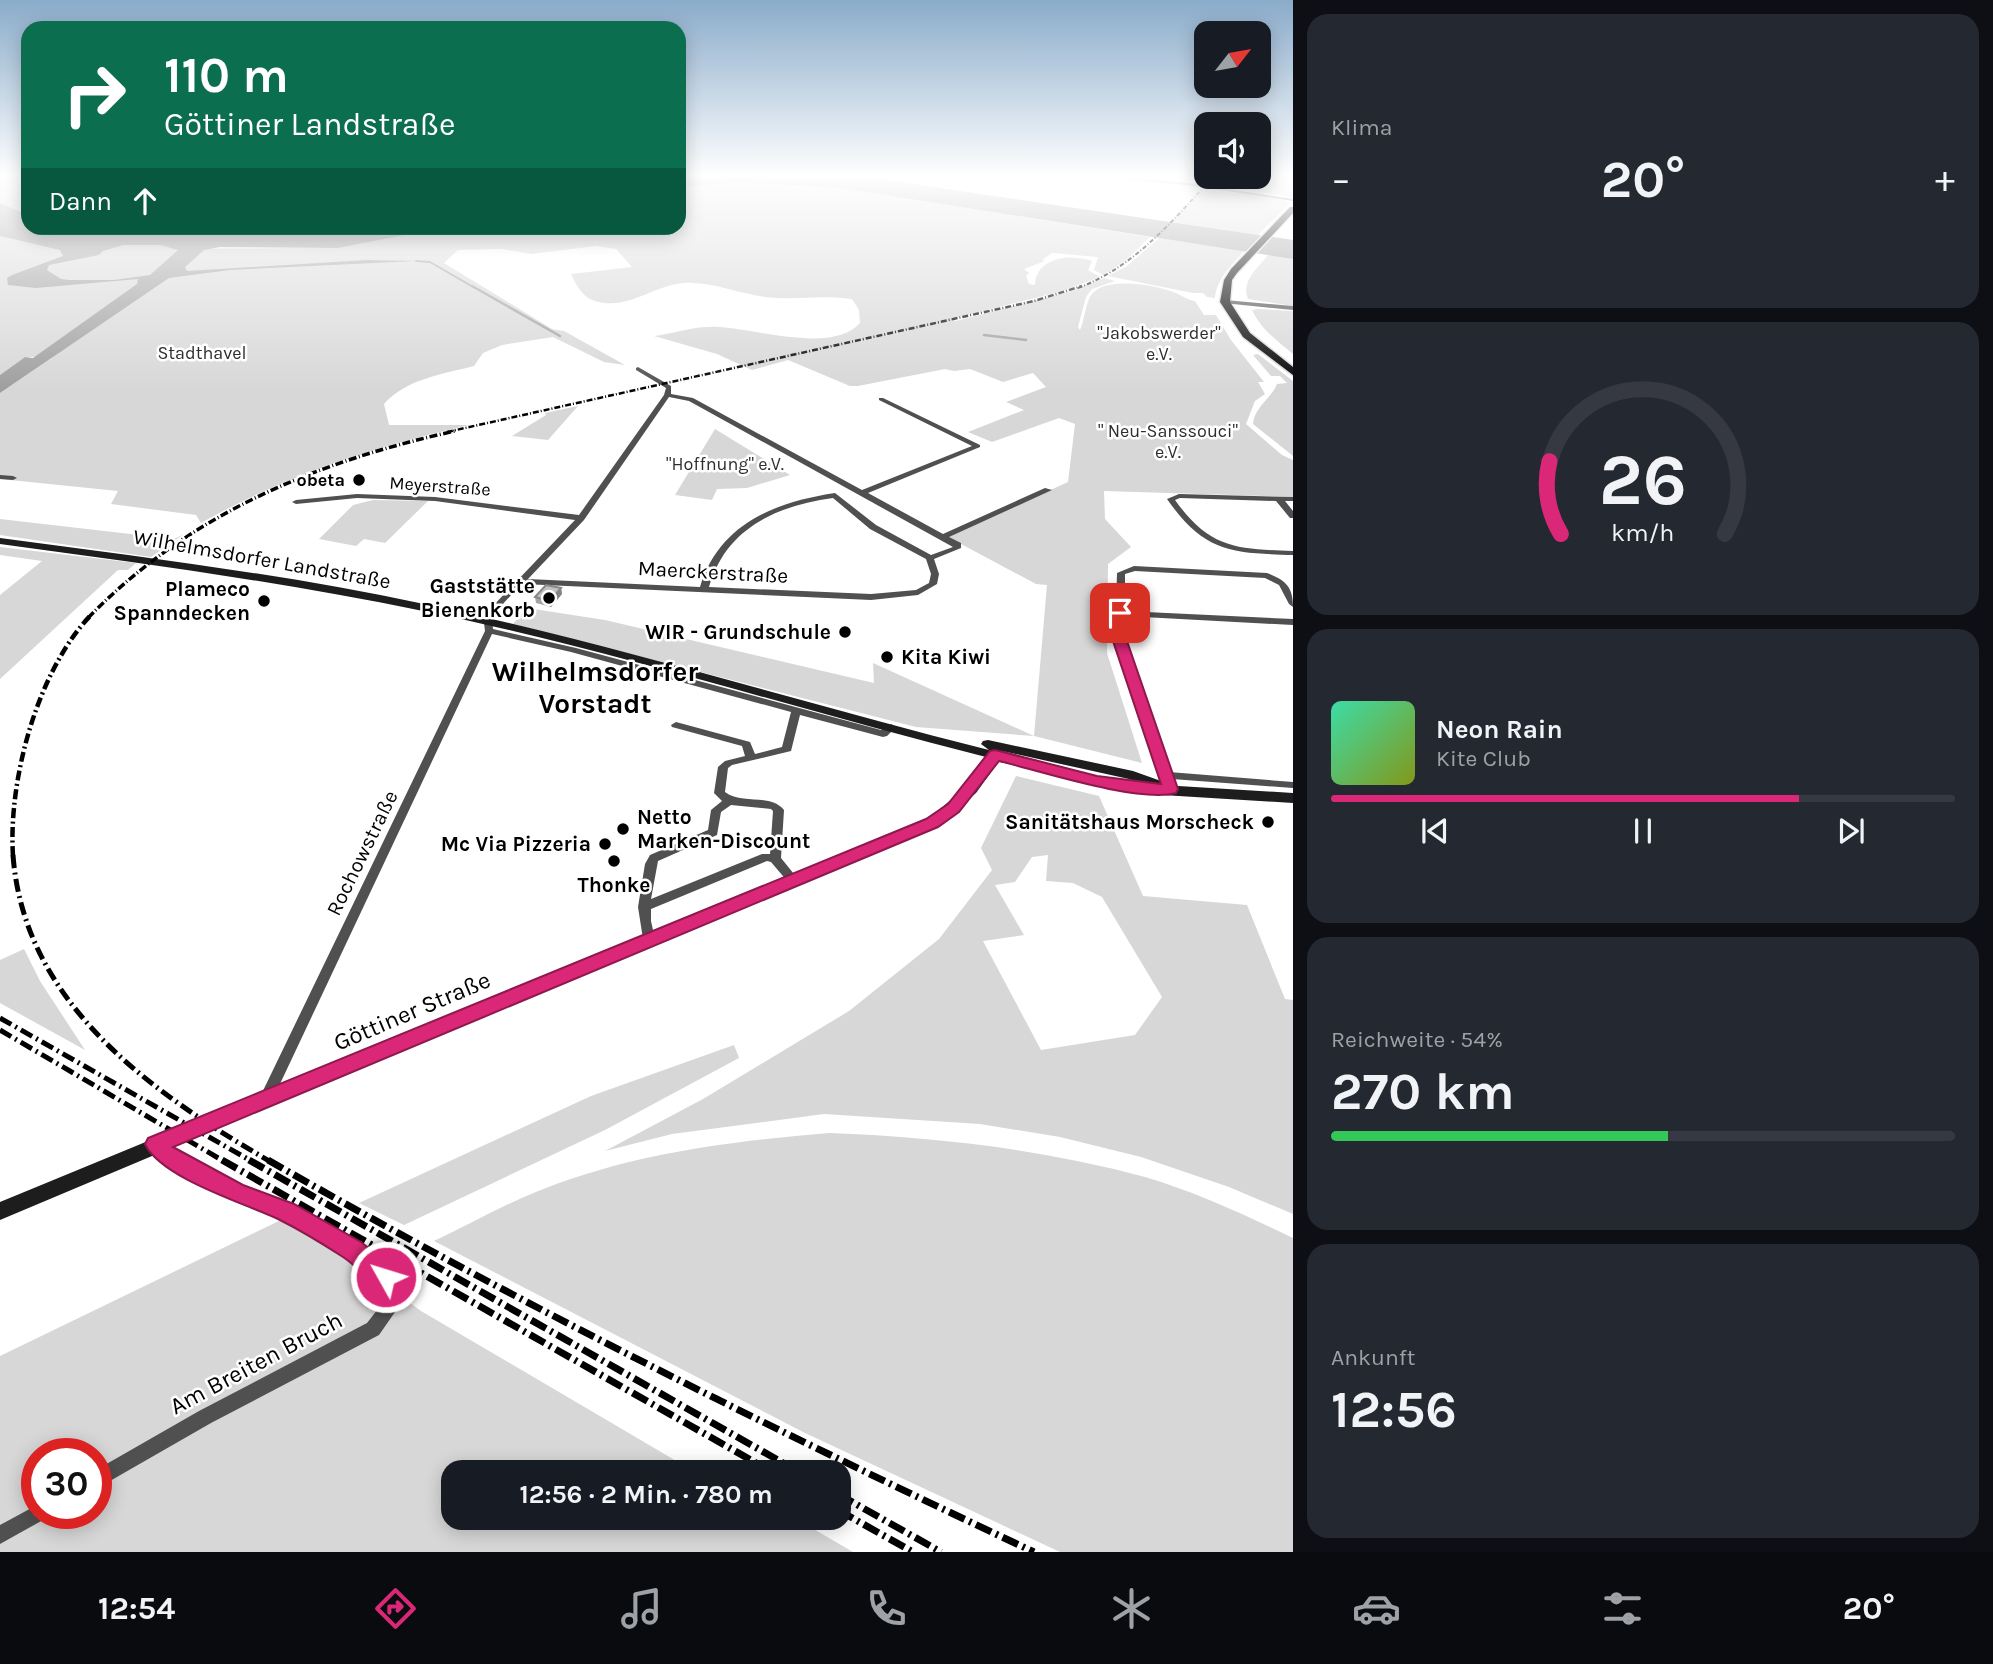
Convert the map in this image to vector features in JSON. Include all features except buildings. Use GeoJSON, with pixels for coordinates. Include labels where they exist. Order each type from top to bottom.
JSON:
{"type":"FeatureCollection","features":[{"type":"Feature","properties":{"kind":"main road"},"geometry":{"type":"LineString","coordinates":[[1262,246],[1228,279],[1225,302],[1246,335],[1293,372]]}},
{"type":"Feature","properties":{"kind":"main road"},"geometry":{"type":"LineString","coordinates":[[1253,256],[1238,281],[1237,303],[1259,337],[1293,364]]}},
{"type":"Feature","properties":{"kind":"main road","name":"Wilhelmsdorfer Landstraße"},"geometry":{"type":"LineString","coordinates":[[0,541],[242,574],[422,607],[790,706],[996,750],[1097,781],[1146,789],[1169,782],[1293,798]]}},
{"type":"Feature","properties":{"kind":"main road","name":"Göttiner Straße"},"geometry":{"type":"LineString","coordinates":[[0,1210],[932,823],[953,808],[996,750]]}},
{"type":"Feature","properties":{"kind":"street"},"geometry":{"type":"LineString","coordinates":[[1225,302],[1293,308]]}},
{"type":"Feature","properties":{"kind":"street"},"geometry":{"type":"LineString","coordinates":[[489,627],[494,609],[581,518],[667,395],[668,387],[638,369]]}},
{"type":"Feature","properties":{"kind":"street"},"geometry":{"type":"LineString","coordinates":[[667,395],[691,399],[958,545],[957,548],[930,558],[873,527],[835,495],[814,497],[789,505],[747,526],[724,547],[706,575],[704,589]]}},
{"type":"Feature","properties":{"kind":"street"},"geometry":{"type":"LineString","coordinates":[[862,494],[978,446],[881,399]]}},
{"type":"Feature","properties":{"kind":"street"},"geometry":{"type":"LineString","coordinates":[[0,477],[13,478]]}},
{"type":"Feature","properties":{"kind":"street"},"geometry":{"type":"LineString","coordinates":[[943,537],[1048,490]]}},
{"type":"Feature","properties":{"kind":"street","name":"Meyerstraße"},"geometry":{"type":"LineString","coordinates":[[296,502],[357,496],[435,499],[581,518]]}},
{"type":"Feature","properties":{"kind":"street"},"geometry":{"type":"LineString","coordinates":[[1293,499],[1179,496],[1171,499],[1189,521],[1225,549],[1293,553]]}},
{"type":"Feature","properties":{"kind":"street"},"geometry":{"type":"LineString","coordinates":[[1278,498],[1293,516]]}},
{"type":"Feature","properties":{"kind":"street","name":"Maerckerstraße"},"geometry":{"type":"LineString","coordinates":[[521,581],[872,597],[918,592],[933,584],[935,573],[930,558]]}},
{"type":"Feature","properties":{"kind":"street"},"geometry":{"type":"LineString","coordinates":[[1293,604],[1282,583],[1267,576],[1134,568],[1121,573],[1120,641],[1169,782],[1293,785]]}},
{"type":"Feature","properties":{"kind":"street"},"geometry":{"type":"LineString","coordinates":[[1120,613],[1293,622]]}},
{"type":"Feature","properties":{"kind":"street","name":"Rochowstraße"},"geometry":{"type":"LineString","coordinates":[[266,1099],[489,627]]}},
{"type":"Feature","properties":{"kind":"street"},"geometry":{"type":"LineString","coordinates":[[775,859],[779,810],[774,806],[729,801],[719,793],[723,767],[729,763],[787,749],[790,706]]}},
{"type":"Feature","properties":{"kind":"street"},"geometry":{"type":"LineString","coordinates":[[676,725],[746,744],[751,758]]}},
{"type":"Feature","properties":{"kind":"street"},"geometry":{"type":"LineString","coordinates":[[649,939],[645,928],[644,907],[654,858],[713,832],[716,810],[729,801]]}},
{"type":"Feature","properties":{"kind":"street"},"geometry":{"type":"LineString","coordinates":[[644,907],[766,857],[775,859],[792,879]]}},
{"type":"Feature","properties":{"kind":"street","name":"Am Breiten Bruch"},"geometry":{"type":"LineString","coordinates":[[112,1471],[205,1417],[373,1329],[394,1302],[386,1277],[353,1250],[286,1212],[235,1192],[167,1156],[155,1144]]}},
{"type":"Feature","properties":{"kind":"street"},"geometry":{"type":"LineString","coordinates":[[0,1535],[21,1523]]}},
{"type":"Feature","properties":{"kind":"green space","name":"Stadthavel"},"geometry":{"type":"Polygon","coordinates":[[[0,246],[166,246],[178,249],[593,246],[531,254],[502,249],[458,250],[444,263],[552,329],[564,331],[625,365],[604,362],[553,337],[502,345],[483,353],[474,366],[414,383],[384,404],[389,425],[469,425],[331,464],[266,490],[201,523],[196,515],[111,504],[118,491],[0,479],[0,393],[53,357],[25,357],[0,375],[0,246]]]}},
{"type":"Feature","properties":{"kind":"green space"},"geometry":{"type":"Polygon","coordinates":[[[599,246],[1140,246],[1125,261],[1103,275],[1094,270],[1098,257],[1052,253],[1042,260],[1045,261],[1024,269],[1029,273],[1026,276],[1029,284],[1035,285],[1041,269],[1047,264],[1063,258],[1092,261],[1088,270],[1100,277],[1059,292],[951,319],[956,321],[1072,291],[1104,278],[1115,281],[1092,289],[1086,297],[1078,327],[1080,330],[1089,299],[1095,291],[1116,284],[1167,290],[1195,301],[1204,315],[1216,315],[1231,340],[1264,382],[1258,382],[1265,394],[1255,401],[1246,424],[1282,455],[1293,460],[1293,497],[1104,491],[1105,519],[1131,547],[1108,564],[1107,653],[1142,763],[1034,736],[1047,585],[1036,584],[948,537],[1068,482],[1075,424],[1059,418],[992,442],[968,432],[1024,410],[1006,402],[1046,387],[1033,373],[1003,382],[970,369],[945,369],[850,386],[788,360],[752,370],[717,354],[654,336],[711,327],[793,337],[832,337],[848,332],[860,323],[859,310],[852,299],[766,297],[693,283],[668,286],[621,302],[608,303],[587,297],[571,274],[632,267],[616,249],[599,246]]]}},
{"type":"Feature","properties":{"kind":"green space"},"geometry":{"type":"Polygon","coordinates":[[[1149,246],[1214,246],[1244,251],[1222,278],[1215,298],[1207,297],[1203,293],[1108,276],[1127,266],[1149,246]]]}},
{"type":"Feature","properties":{"kind":"green space"},"geometry":{"type":"Polygon","coordinates":[[[1268,255],[1293,259],[1293,306],[1248,299],[1248,281],[1268,255]]]}},
{"type":"Feature","properties":{"kind":"green space"},"geometry":{"type":"Polygon","coordinates":[[[1252,310],[1293,311],[1293,354],[1260,323],[1252,310]]]}},
{"type":"Feature","properties":{"kind":"green space"},"geometry":{"type":"Polygon","coordinates":[[[1258,354],[1293,381],[1293,456],[1253,424],[1259,408],[1277,384],[1287,383],[1280,376],[1271,376],[1253,355],[1258,354]]]}},
{"type":"Feature","properties":{"kind":"green space"},"geometry":{"type":"Polygon","coordinates":[[[578,406],[548,440],[512,436],[546,415],[545,413],[578,406]]]}},
{"type":"Feature","properties":{"kind":"green space","name":"\"Hoffnung\" e.V."},"geometry":{"type":"Polygon","coordinates":[[[715,429],[790,475],[747,488],[717,489],[712,500],[675,495],[715,429]]]}},
{"type":"Feature","properties":{"kind":"green space"},"geometry":{"type":"Polygon","coordinates":[[[373,500],[428,501],[385,543],[364,539],[356,546],[319,539],[353,505],[373,500]]]}},
{"type":"Feature","properties":{"kind":"green space"},"geometry":{"type":"Polygon","coordinates":[[[0,519],[174,539],[184,534],[151,557],[0,535],[0,519]]]}},
{"type":"Feature","properties":{"kind":"green space"},"geometry":{"type":"Polygon","coordinates":[[[0,547],[136,563],[128,570],[118,570],[0,679],[0,595],[42,561],[0,555],[0,547]]]}},
{"type":"Feature","properties":{"kind":"green space"},"geometry":{"type":"Polygon","coordinates":[[[527,608],[605,620],[874,683],[873,663],[1034,736],[916,727],[513,624],[527,608]]]}},
{"type":"Feature","properties":{"kind":"green space"},"geometry":{"type":"Polygon","coordinates":[[[1016,776],[1099,796],[1143,896],[1247,905],[1285,999],[1293,1000],[1293,1214],[1229,1187],[1141,1157],[1060,1137],[980,1124],[824,1114],[672,1134],[605,1151],[703,1099],[849,1011],[939,939],[992,870],[981,848],[1016,776]],[[1048,855],[1032,857],[1015,882],[995,885],[1024,935],[983,941],[1041,1050],[1135,1035],[1162,997],[1102,897],[1073,883],[1046,881],[1048,855]]]}},
{"type":"Feature","properties":{"kind":"green space"},"geometry":{"type":"Polygon","coordinates":[[[24,949],[40,981],[85,1050],[0,1003],[0,960],[24,949]]]}},
{"type":"Feature","properties":{"kind":"green space"},"geometry":{"type":"Polygon","coordinates":[[[734,1045],[739,1058],[605,1130],[404,1225],[359,1203],[591,1096],[734,1045]]]}},
{"type":"Feature","properties":{"kind":"green space"},"geometry":{"type":"Polygon","coordinates":[[[829,1133],[988,1146],[1106,1167],[1183,1190],[1293,1238],[1293,1552],[1060,1552],[805,1433],[434,1241],[532,1194],[615,1166],[685,1150],[829,1133]]]}},
{"type":"Feature","properties":{"kind":"green space"},"geometry":{"type":"Polygon","coordinates":[[[283,1219],[349,1258],[421,1311],[675,1460],[441,1460],[441,1530],[815,1530],[853,1552],[0,1552],[0,1356],[283,1219]]]}},
{"type":"Feature","properties":{"kind":"shaded area"},"geometry":{"type":"Polygon","coordinates":[[[45,246],[118,246],[99,255],[49,265],[47,270],[61,279],[69,280],[114,280],[150,275],[178,250],[165,246],[346,246],[220,247],[204,250],[185,267],[187,271],[367,260],[416,261],[230,270],[169,278],[0,393],[0,375],[25,357],[33,358],[137,284],[138,279],[36,288],[8,285],[7,278],[12,275],[63,256],[60,250],[45,246]]]}},
{"type":"Feature","properties":{"kind":"shaded area"},"geometry":{"type":"Polygon","coordinates":[[[1213,246],[1293,246],[1293,259],[1213,246]]]}},
{"type":"Feature","properties":{"kind":"waterway"},"geometry":{"type":"LineString","coordinates":[[416,261],[430,262],[475,288]]}},
{"type":"Feature","properties":{"kind":"waterway"},"geometry":{"type":"LineString","coordinates":[[472,286],[560,336]]}},
{"type":"Feature","properties":{"kind":"waterway"},"geometry":{"type":"LineString","coordinates":[[984,335],[1026,340]]}},
{"type":"Feature","properties":{"kind":"railway"},"geometry":{"type":"LineString","coordinates":[[1078,288],[1118,268],[1145,246]]}},
{"type":"Feature","properties":{"kind":"railway"},"geometry":{"type":"LineString","coordinates":[[447,432],[1034,301],[1082,286]]}},
{"type":"Feature","properties":{"kind":"railway"},"geometry":{"type":"LineString","coordinates":[[90,616],[127,581],[168,549],[257,497],[304,476],[353,459],[455,431]]}},
{"type":"Feature","properties":{"kind":"railway"},"geometry":{"type":"LineString","coordinates":[[13,855],[15,795],[30,729],[55,667],[71,639],[90,616]]}},
{"type":"Feature","properties":{"kind":"railway"},"geometry":{"type":"LineString","coordinates":[[13,855],[22,908],[41,956],[68,999],[102,1038],[140,1074],[182,1106],[271,1162]]}},
{"type":"Feature","properties":{"kind":"railway"},"geometry":{"type":"LineString","coordinates":[[0,1018],[253,1162]]}},
{"type":"Feature","properties":{"kind":"railway"},"geometry":{"type":"LineString","coordinates":[[0,1030],[225,1162]]}},
{"type":"Feature","properties":{"kind":"railway"},"geometry":{"type":"LineString","coordinates":[[222,1160],[751,1460]]}},
{"type":"Feature","properties":{"kind":"railway"},"geometry":{"type":"LineString","coordinates":[[249,1160],[778,1460]]}},
{"type":"Feature","properties":{"kind":"railway"},"geometry":{"type":"LineString","coordinates":[[268,1160],[551,1315],[1034,1552]]}},
{"type":"Feature","properties":{"kind":"railway"},"geometry":{"type":"LineString","coordinates":[[851,1501],[941,1552]]}},
{"type":"Feature","properties":{"kind":"railway"},"geometry":{"type":"LineString","coordinates":[[851,1517],[913,1552]]}},
{"type":"Feature","properties":{"kind":"place","name":"obeta"},"geometry":{"type":"Point","coordinates":[359,480]}},
{"type":"Feature","properties":{"kind":"place","name":"Gaststätte Bienenkorb"},"geometry":{"type":"Point","coordinates":[549,598]}},
{"type":"Feature","properties":{"kind":"place","name":"Plameco Spanndecken"},"geometry":{"type":"Point","coordinates":[264,601]}},
{"type":"Feature","properties":{"kind":"place","name":"WIR - Grundschule"},"geometry":{"type":"Point","coordinates":[845,632]}},
{"type":"Feature","properties":{"kind":"place","name":"Kita Kiwi"},"geometry":{"type":"Point","coordinates":[887,657]}},
{"type":"Feature","properties":{"kind":"place","name":"Sanitätshaus Morscheck"},"geometry":{"type":"Point","coordinates":[1268,822]}},
{"type":"Feature","properties":{"kind":"place","name":"Netto Marken-Discount"},"geometry":{"type":"Point","coordinates":[623,829]}},
{"type":"Feature","properties":{"kind":"place","name":"Mc Via Pizzeria"},"geometry":{"type":"Point","coordinates":[605,844]}},
{"type":"Feature","properties":{"kind":"place","name":"Thonke"},"geometry":{"type":"Point","coordinates":[614,861]}},
{"type":"Feature","properties":{"kind":"district","name":"Wilhelmsdorfer Vorstadt"},"geometry":{"type":"Point","coordinates":[595,687]}},
{"type":"Feature","properties":{"kind":"route"},"geometry":{"type":"LineString","coordinates":[[386,1277],[353,1250],[286,1212],[235,1192],[167,1156],[155,1144],[932,823],[953,808],[986,770],[995,755],[1097,781],[1146,789],[1170,789],[1120,641],[1120,613]]}},
{"type":"Feature","properties":{"kind":"park label","name":"\"Jakobswerder\" e.V."},"geometry":{"type":"Point","coordinates":[1159,343]}},
{"type":"Feature","properties":{"kind":"park label","name":"\" Neu-Sanssouci\" e.V."},"geometry":{"type":"Point","coordinates":[1168,441]}}]}
